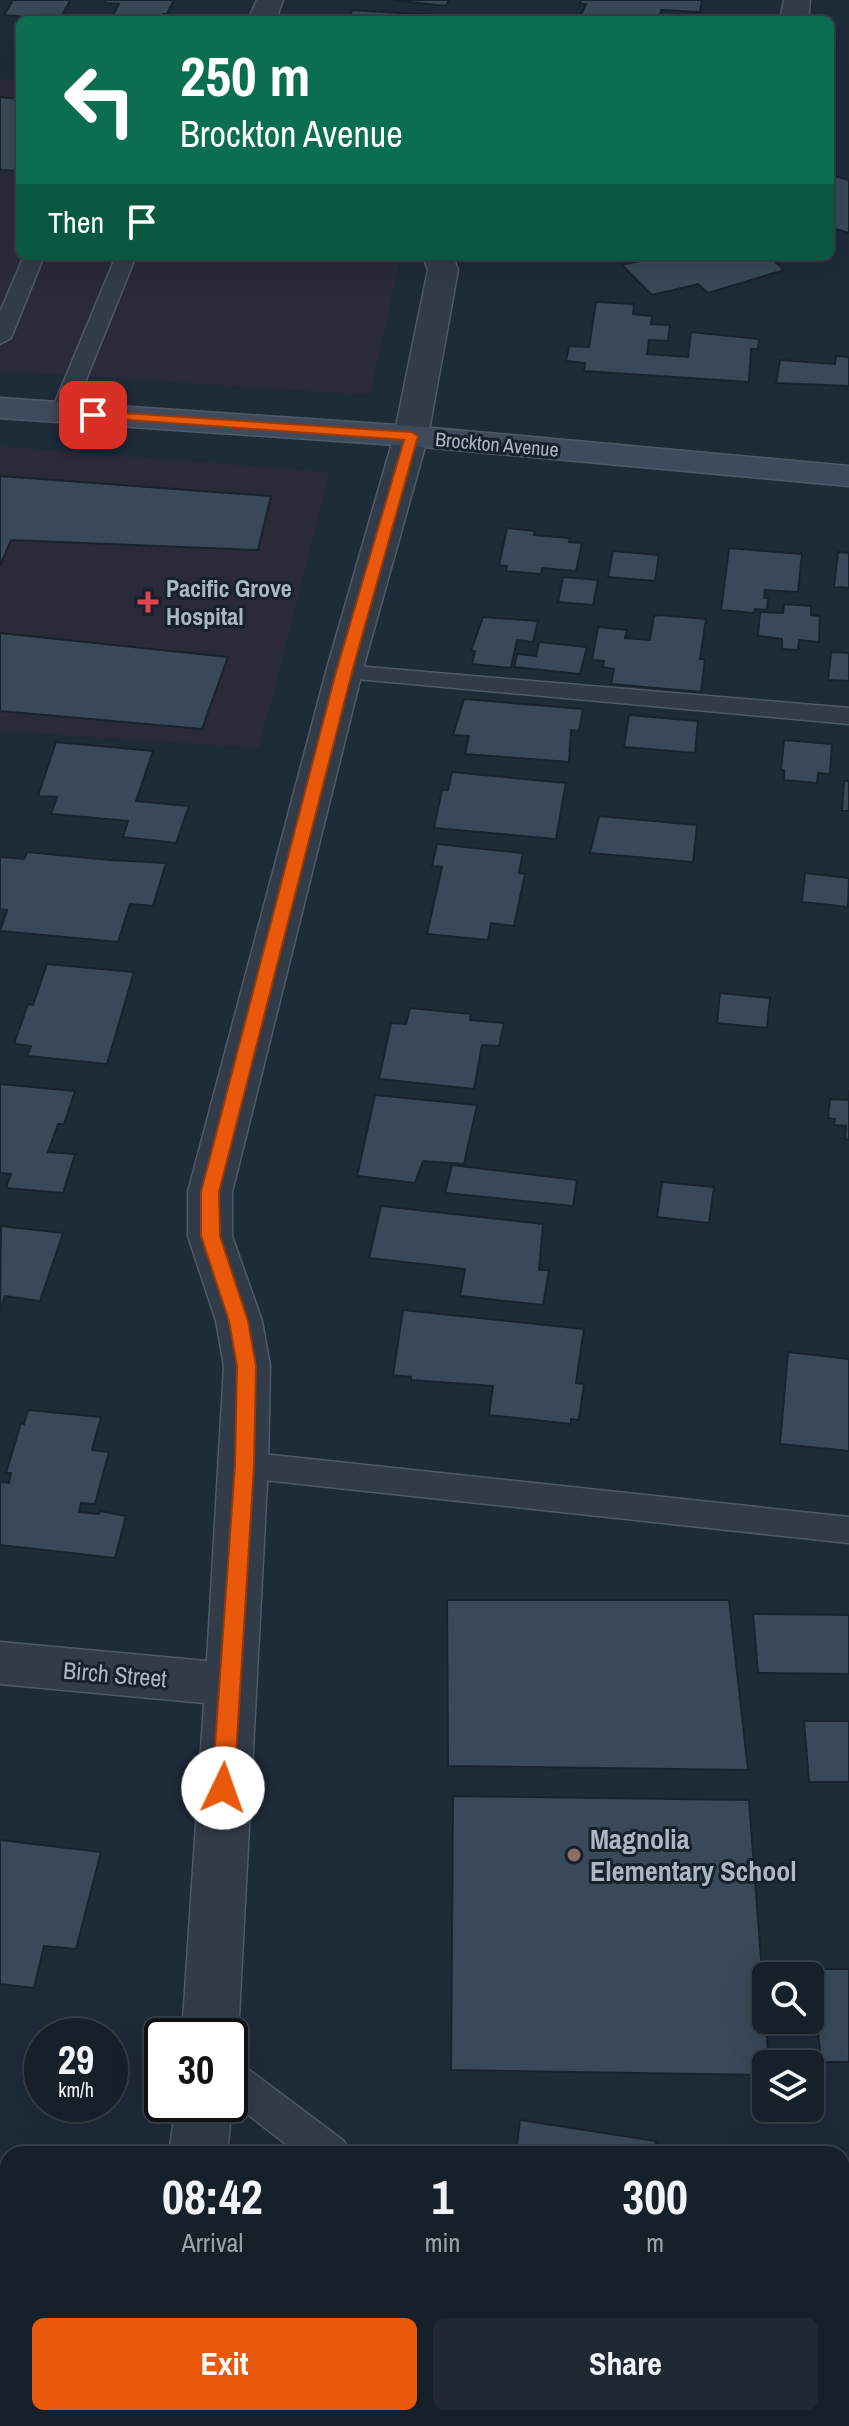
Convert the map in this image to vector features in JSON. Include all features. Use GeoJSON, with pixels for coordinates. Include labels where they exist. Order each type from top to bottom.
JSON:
{"type":"FeatureCollection","features":[{"type":"Feature","properties":{"kind":"main road","name":"Brockton Avenue"},"geometry":{"type":"LineString","coordinates":[[0,408],[411,436],[849,476]]}},
{"type":"Feature","properties":{"kind":"street"},"geometry":{"type":"LineString","coordinates":[[211,2018],[244,1465],[247,1366],[239,1321],[210,1236],[210,1192],[344,672],[411,436],[443,270],[439,260]]}},
{"type":"Feature","properties":{"kind":"street","name":"Birch Street"},"geometry":{"type":"LineString","coordinates":[[0,1663],[229,1684]]}},
{"type":"Feature","properties":{"kind":"street"},"geometry":{"type":"LineString","coordinates":[[199,2146],[202,2122]]}},
{"type":"Feature","properties":{"kind":"lane"},"geometry":{"type":"LineString","coordinates":[[0,338],[32,260]]}},
{"type":"Feature","properties":{"kind":"lane"},"geometry":{"type":"LineString","coordinates":[[62,412],[124,260]]}},
{"type":"Feature","properties":{"kind":"lane"},"geometry":{"type":"LineString","coordinates":[[344,672],[849,716]]}},
{"type":"Feature","properties":{"kind":"lane"},"geometry":{"type":"LineString","coordinates":[[244,1465],[849,1530]]}},
{"type":"Feature","properties":{"kind":"lane"},"geometry":{"type":"LineString","coordinates":[[248,2092],[319,2146]]}},
{"type":"Feature","properties":{"kind":"shaded area"},"geometry":{"type":"Polygon","coordinates":[[[0,79],[16,81],[16,260],[400,260],[370,395],[0,371],[0,79]]]}},
{"type":"Feature","properties":{"kind":"shaded area","name":"Pacific Grove Hospital"},"geometry":{"type":"Polygon","coordinates":[[[0,446],[330,472],[259,748],[0,731],[0,446]]]}},
{"type":"Feature","properties":{"kind":"building"},"geometry":{"type":"Polygon","coordinates":[[[13,0],[69,0],[61,16],[4,15],[13,0]]]}},
{"type":"Feature","properties":{"kind":"building"},"geometry":{"type":"Polygon","coordinates":[[[106,0],[174,0],[167,14],[162,16],[113,16],[119,4],[105,3],[106,0]]]}},
{"type":"Feature","properties":{"kind":"building"},"geometry":{"type":"Polygon","coordinates":[[[393,0],[449,0],[446,6],[393,0]]]}},
{"type":"Feature","properties":{"kind":"building"},"geometry":{"type":"Polygon","coordinates":[[[581,0],[702,0],[700,12],[661,10],[660,16],[581,16],[586,4],[580,4],[581,0]]]}},
{"type":"Feature","properties":{"kind":"building"},"geometry":{"type":"Polygon","coordinates":[[[352,10],[448,16],[350,16],[352,10]]]}},
{"type":"Feature","properties":{"kind":"building"},"geometry":{"type":"Polygon","coordinates":[[[0,97],[16,99],[16,171],[0,170],[0,97]]]}},
{"type":"Feature","properties":{"kind":"building"},"geometry":{"type":"Polygon","coordinates":[[[834,176],[849,180],[849,233],[834,228],[834,176]]]}},
{"type":"Feature","properties":{"kind":"building"},"geometry":{"type":"Polygon","coordinates":[[[644,260],[773,260],[784,270],[708,293],[698,284],[652,295],[622,265],[644,260]]]}},
{"type":"Feature","properties":{"kind":"building"},"geometry":{"type":"Polygon","coordinates":[[[596,302],[634,304],[633,314],[652,316],[651,324],[670,325],[668,341],[649,340],[647,354],[688,357],[691,332],[759,339],[758,349],[751,349],[749,382],[584,371],[585,363],[566,361],[569,346],[589,347],[596,302]]]}},
{"type":"Feature","properties":{"kind":"building"},"geometry":{"type":"Polygon","coordinates":[[[836,356],[849,357],[849,386],[776,383],[780,360],[835,364],[836,356]]]}},
{"type":"Feature","properties":{"kind":"building"},"geometry":{"type":"Polygon","coordinates":[[[0,476],[271,496],[258,550],[11,540],[0,566],[0,476]]]}},
{"type":"Feature","properties":{"kind":"building"},"geometry":{"type":"Polygon","coordinates":[[[507,528],[535,531],[534,535],[570,538],[569,542],[582,543],[576,571],[542,568],[541,574],[506,571],[507,566],[499,565],[507,528]]]}},
{"type":"Feature","properties":{"kind":"building"},"geometry":{"type":"Polygon","coordinates":[[[729,548],[802,554],[798,592],[765,590],[767,610],[755,609],[754,613],[721,610],[729,548]]]}},
{"type":"Feature","properties":{"kind":"building"},"geometry":{"type":"Polygon","coordinates":[[[613,551],[659,555],[655,581],[608,577],[613,551]]]}},
{"type":"Feature","properties":{"kind":"building"},"geometry":{"type":"Polygon","coordinates":[[[838,552],[849,553],[849,588],[834,587],[838,552]]]}},
{"type":"Feature","properties":{"kind":"building"},"geometry":{"type":"Polygon","coordinates":[[[563,577],[598,580],[593,605],[558,602],[563,577]]]}},
{"type":"Feature","properties":{"kind":"building"},"geometry":{"type":"Polygon","coordinates":[[[784,604],[811,606],[811,615],[820,616],[819,642],[799,640],[798,650],[782,649],[782,639],[758,636],[760,612],[783,613],[784,604]]]}},
{"type":"Feature","properties":{"kind":"building"},"geometry":{"type":"Polygon","coordinates":[[[654,616],[706,619],[700,659],[705,659],[701,692],[611,684],[614,669],[603,667],[604,661],[592,660],[598,627],[627,630],[625,638],[650,640],[654,616]]]}},
{"type":"Feature","properties":{"kind":"building"},"geometry":{"type":"Polygon","coordinates":[[[483,617],[538,621],[533,642],[517,640],[511,668],[472,664],[475,651],[471,651],[483,617]]]}},
{"type":"Feature","properties":{"kind":"building"},"geometry":{"type":"Polygon","coordinates":[[[0,633],[228,657],[202,729],[0,711],[0,633]]]}},
{"type":"Feature","properties":{"kind":"building"},"geometry":{"type":"Polygon","coordinates":[[[539,642],[587,647],[580,674],[514,667],[517,654],[536,656],[539,642]]]}},
{"type":"Feature","properties":{"kind":"building"},"geometry":{"type":"Polygon","coordinates":[[[831,652],[849,653],[849,681],[828,680],[831,652]]]}},
{"type":"Feature","properties":{"kind":"building"},"geometry":{"type":"Polygon","coordinates":[[[464,699],[583,709],[579,731],[571,730],[569,762],[465,754],[469,736],[453,735],[464,699]]]}},
{"type":"Feature","properties":{"kind":"building"},"geometry":{"type":"Polygon","coordinates":[[[629,715],[698,721],[695,753],[624,747],[629,715]]]}},
{"type":"Feature","properties":{"kind":"building"},"geometry":{"type":"Polygon","coordinates":[[[784,740],[832,744],[830,774],[818,773],[817,783],[784,780],[784,770],[781,770],[784,740]]]}},
{"type":"Feature","properties":{"kind":"building"},"geometry":{"type":"Polygon","coordinates":[[[56,742],[153,751],[136,801],[189,806],[176,843],[123,837],[128,821],[51,814],[57,797],[38,796],[56,742]]]}},
{"type":"Feature","properties":{"kind":"building"},"geometry":{"type":"Polygon","coordinates":[[[452,772],[566,783],[556,839],[434,828],[442,790],[448,790],[452,772]]]}},
{"type":"Feature","properties":{"kind":"building"},"geometry":{"type":"Polygon","coordinates":[[[844,781],[849,781],[849,811],[842,811],[844,781]]]}},
{"type":"Feature","properties":{"kind":"building"},"geometry":{"type":"Polygon","coordinates":[[[599,816],[697,825],[693,862],[590,853],[599,816]]]}},
{"type":"Feature","properties":{"kind":"building"},"geometry":{"type":"Polygon","coordinates":[[[437,844],[523,853],[519,873],[525,874],[514,926],[491,923],[488,940],[427,934],[442,867],[432,866],[437,844]]]}},
{"type":"Feature","properties":{"kind":"building"},"geometry":{"type":"Polygon","coordinates":[[[27,852],[166,863],[153,906],[130,904],[118,942],[0,931],[7,910],[0,909],[0,857],[24,859],[27,852]]]}},
{"type":"Feature","properties":{"kind":"building"},"geometry":{"type":"Polygon","coordinates":[[[805,873],[849,878],[848,907],[802,902],[805,873]]]}},
{"type":"Feature","properties":{"kind":"building"},"geometry":{"type":"Polygon","coordinates":[[[47,964],[134,972],[107,1064],[27,1056],[31,1046],[14,1044],[28,1004],[33,1005],[47,964]]]}},
{"type":"Feature","properties":{"kind":"building"},"geometry":{"type":"Polygon","coordinates":[[[720,993],[770,998],[767,1028],[717,1023],[720,993]]]}},
{"type":"Feature","properties":{"kind":"building"},"geometry":{"type":"Polygon","coordinates":[[[410,1008],[471,1014],[470,1020],[504,1023],[499,1046],[482,1045],[474,1089],[379,1079],[391,1023],[406,1024],[410,1008]]]}},
{"type":"Feature","properties":{"kind":"building"},"geometry":{"type":"Polygon","coordinates":[[[0,1084],[75,1091],[64,1124],[58,1124],[48,1152],[75,1154],[63,1193],[6,1188],[11,1174],[0,1173],[0,1084]]]}},
{"type":"Feature","properties":{"kind":"building"},"geometry":{"type":"Polygon","coordinates":[[[849,1090],[849,1140],[845,1139],[846,1126],[834,1125],[835,1119],[828,1118],[830,1099],[848,1100],[849,1090]]]}},
{"type":"Feature","properties":{"kind":"building"},"geometry":{"type":"Polygon","coordinates":[[[375,1095],[477,1105],[464,1164],[423,1161],[415,1183],[357,1176],[375,1095]]]}},
{"type":"Feature","properties":{"kind":"building"},"geometry":{"type":"Polygon","coordinates":[[[452,1165],[577,1180],[573,1206],[445,1193],[452,1165]]]}},
{"type":"Feature","properties":{"kind":"building"},"geometry":{"type":"Polygon","coordinates":[[[662,1182],[714,1187],[709,1223],[657,1217],[662,1182]]]}},
{"type":"Feature","properties":{"kind":"building"},"geometry":{"type":"Polygon","coordinates":[[[381,1206],[543,1224],[539,1270],[549,1270],[543,1305],[460,1296],[465,1269],[369,1258],[381,1206]]]}},
{"type":"Feature","properties":{"kind":"building"},"geometry":{"type":"Polygon","coordinates":[[[1,1226],[63,1233],[40,1301],[5,1296],[0,1311],[1,1226]]]}},
{"type":"Feature","properties":{"kind":"building"},"geometry":{"type":"Polygon","coordinates":[[[403,1310],[584,1329],[576,1383],[584,1384],[579,1420],[571,1419],[571,1424],[489,1415],[493,1386],[411,1380],[411,1377],[393,1375],[403,1310]]]}},
{"type":"Feature","properties":{"kind":"building"},"geometry":{"type":"Polygon","coordinates":[[[788,1352],[849,1359],[849,1451],[780,1444],[788,1352]]]}},
{"type":"Feature","properties":{"kind":"building"},"geometry":{"type":"Polygon","coordinates":[[[28,1410],[101,1417],[92,1450],[109,1452],[95,1504],[81,1503],[79,1512],[99,1514],[100,1511],[126,1516],[115,1558],[0,1545],[0,1482],[9,1483],[11,1473],[6,1473],[28,1410]]]}},
{"type":"Feature","properties":{"kind":"building"},"geometry":{"type":"Polygon","coordinates":[[[447,1600],[729,1600],[748,1770],[448,1766],[447,1600]]]}},
{"type":"Feature","properties":{"kind":"building"},"geometry":{"type":"Polygon","coordinates":[[[753,1614],[849,1615],[849,1674],[758,1673],[753,1614]]]}},
{"type":"Feature","properties":{"kind":"building","name":"Magnolia Elementary School"},"geometry":{"type":"Polygon","coordinates":[[[804,1721],[849,1721],[849,1782],[809,1782],[804,1721]]]}},
{"type":"Feature","properties":{"kind":"building"},"geometry":{"type":"Polygon","coordinates":[[[453,1796],[749,1800],[761,1962],[752,1962],[752,2034],[767,2034],[768,2050],[752,2050],[752,2075],[451,2070],[453,1796]]]}},
{"type":"Feature","properties":{"kind":"building"},"geometry":{"type":"Polygon","coordinates":[[[0,1840],[101,1852],[76,1949],[44,1946],[34,1988],[0,1984],[0,1840]]]}},
{"type":"Feature","properties":{"kind":"building"},"geometry":{"type":"Polygon","coordinates":[[[824,1969],[849,1969],[849,2062],[824,2062],[824,2050],[820,2050],[818,2034],[824,2034],[824,1969]]]}},
{"type":"Feature","properties":{"kind":"building"},"geometry":{"type":"Polygon","coordinates":[[[520,2120],[656,2141],[655,2146],[517,2146],[520,2120]]]}},
{"type":"Feature","properties":{"kind":"place","name":"Pacific Grove Hospital"},"geometry":{"type":"Point","coordinates":[148,602]}},
{"type":"Feature","properties":{"kind":"place","name":"Magnolia Elementary School"},"geometry":{"type":"Point","coordinates":[574,1855]}},
{"type":"Feature","properties":{"kind":"route"},"geometry":{"type":"LineString","coordinates":[[93,415],[411,436],[344,672],[210,1192],[210,1236],[239,1321],[247,1366],[244,1465],[223,1788]]}}]}
